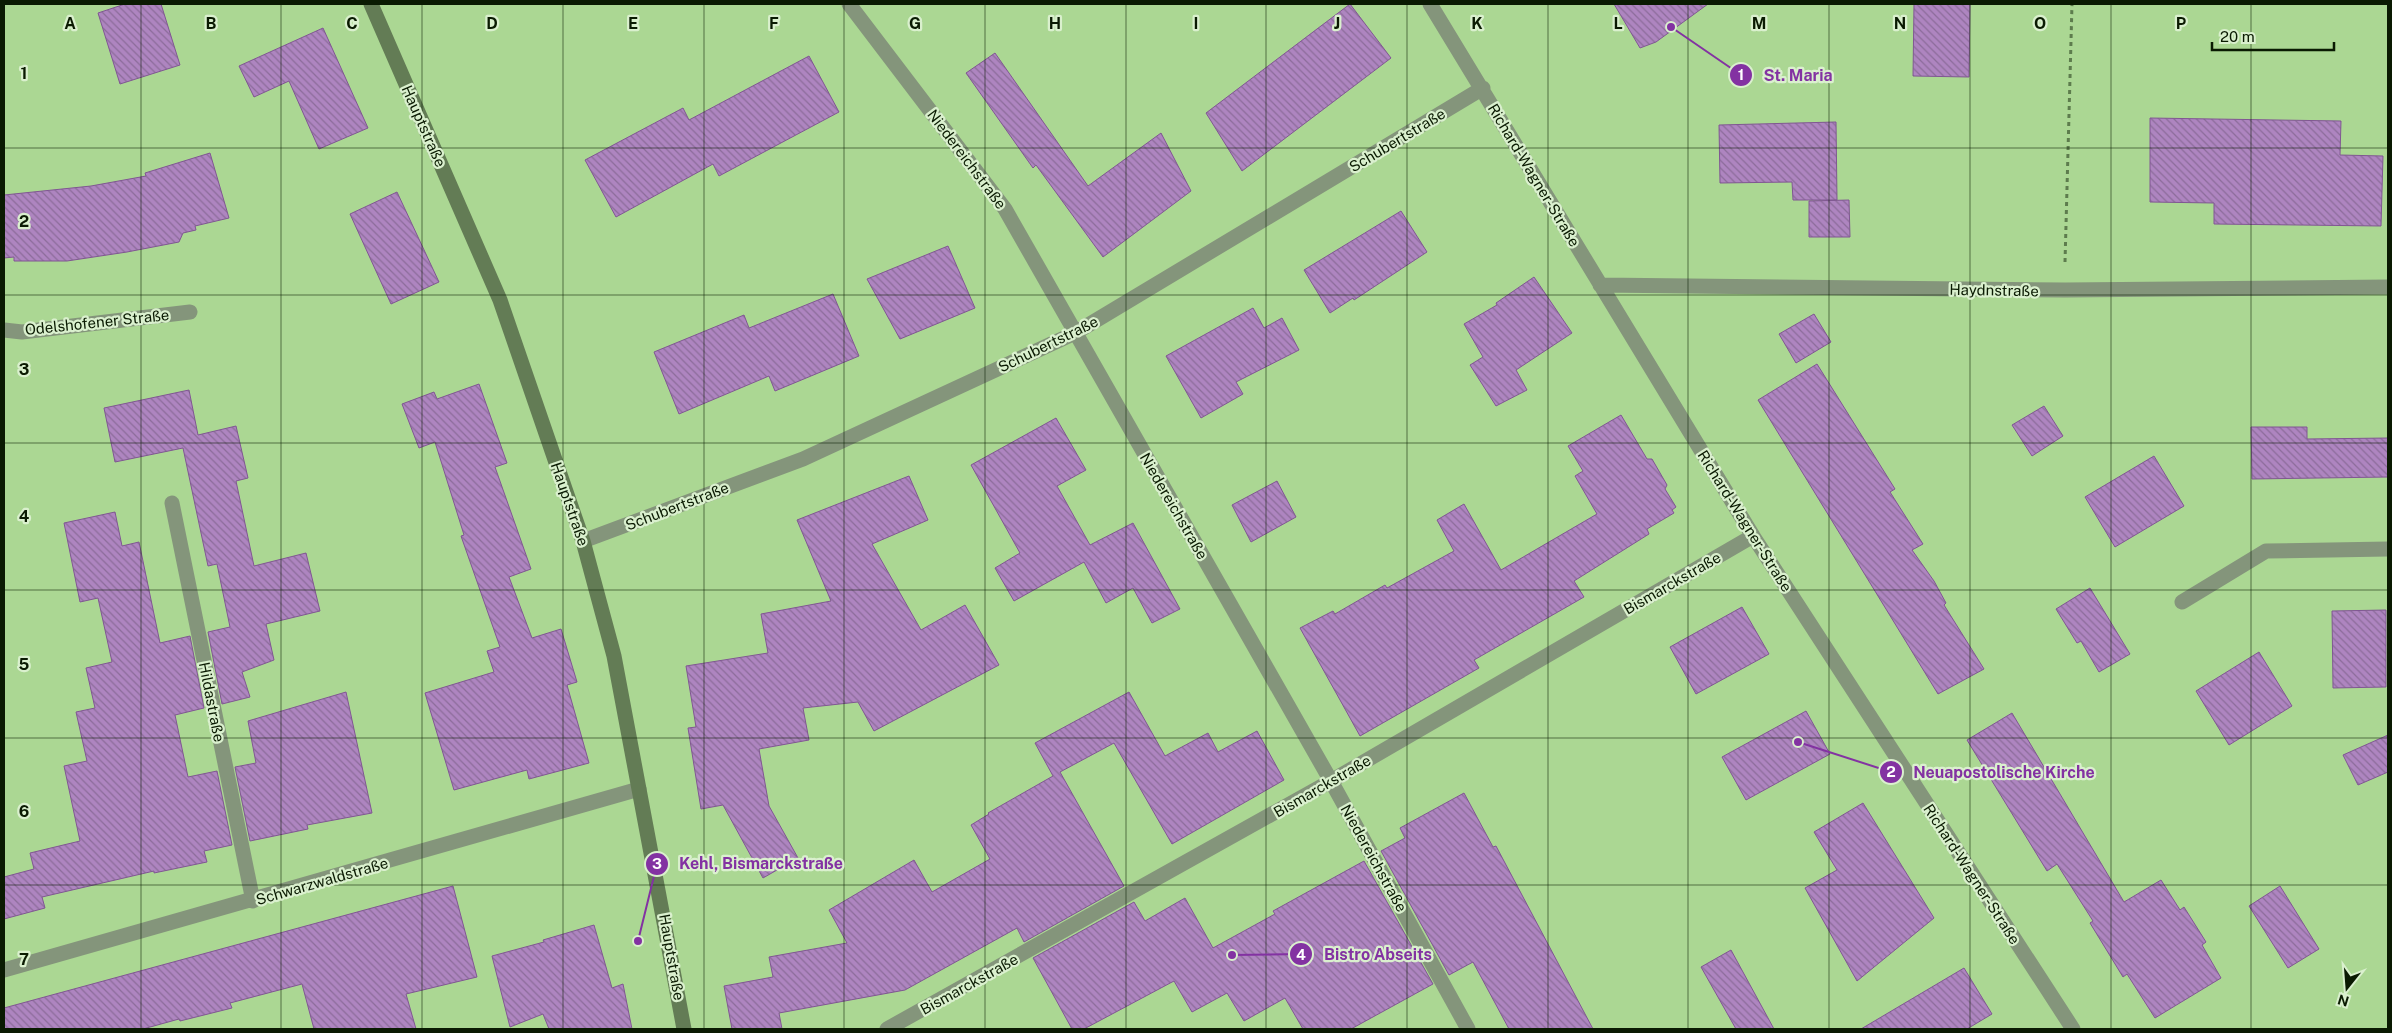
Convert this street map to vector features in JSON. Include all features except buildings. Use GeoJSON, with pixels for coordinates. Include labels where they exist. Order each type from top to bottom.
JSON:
{"type":"FeatureCollection","features":[{"type":"Feature","properties":{"kind":"street","name":"Hauptstraße"},"geometry":{"type":"LineString","coordinates":[[371,4],[500,300],[583,541],[614,656],[684,1029]]}},
{"type":"Feature","properties":{"kind":"street","name":"Niedereichstraße"},"geometry":{"type":"LineString","coordinates":[[849,4],[1005,209],[1331,781],[1468,1029]]}},
{"type":"Feature","properties":{"kind":"street","name":"Richard-Wagner-Straße"},"geometry":{"type":"LineString","coordinates":[[1430,4],[1483,88],[1753,536],[2073,1029]]}},
{"type":"Feature","properties":{"kind":"street","name":"Schubertstraße"},"geometry":{"type":"LineString","coordinates":[[583,541],[803,459],[1075,333],[1483,88]]}},
{"type":"Feature","properties":{"kind":"street","name":"Haydnstraße"},"geometry":{"type":"LineString","coordinates":[[1600,285],[2065,290],[2388,287]]}},
{"type":"Feature","properties":{"kind":"street","name":"Odelshofener Straße"},"geometry":{"type":"LineString","coordinates":[[4,330],[22,332],[190,312]]}},
{"type":"Feature","properties":{"kind":"street","name":"Hildastraße"},"geometry":{"type":"LineString","coordinates":[[172,503],[253,901]]}},
{"type":"Feature","properties":{"kind":"street","name":"Bismarckstraße"},"geometry":{"type":"LineString","coordinates":[[891,1029],[1331,781],[1753,536]]}},
{"type":"Feature","properties":{"kind":"street"},"geometry":{"type":"LineString","coordinates":[[2182,602],[2266,551],[2388,549]]}},
{"type":"Feature","properties":{"kind":"street","name":"Schwarzwaldstraße"},"geometry":{"type":"LineString","coordinates":[[4,970],[253,901],[639,789]]}},
{"type":"Feature","properties":{"kind":"path"},"geometry":{"type":"LineString","coordinates":[[2065,290],[2072,4]]}},
{"type":"Feature","properties":{"kind":"place","name":"St. Maria"},"geometry":{"type":"Point","coordinates":[1671,27]}},
{"type":"Feature","properties":{"kind":"place","name":"Neuapostolische Kirche"},"geometry":{"type":"Point","coordinates":[1798,742]}},
{"type":"Feature","properties":{"kind":"place","name":"Kehl, Bismarckstraße"},"geometry":{"type":"Point","coordinates":[638,941]}},
{"type":"Feature","properties":{"kind":"place","name":"Bistro Abseits"},"geometry":{"type":"Point","coordinates":[1232,955]}}]}
